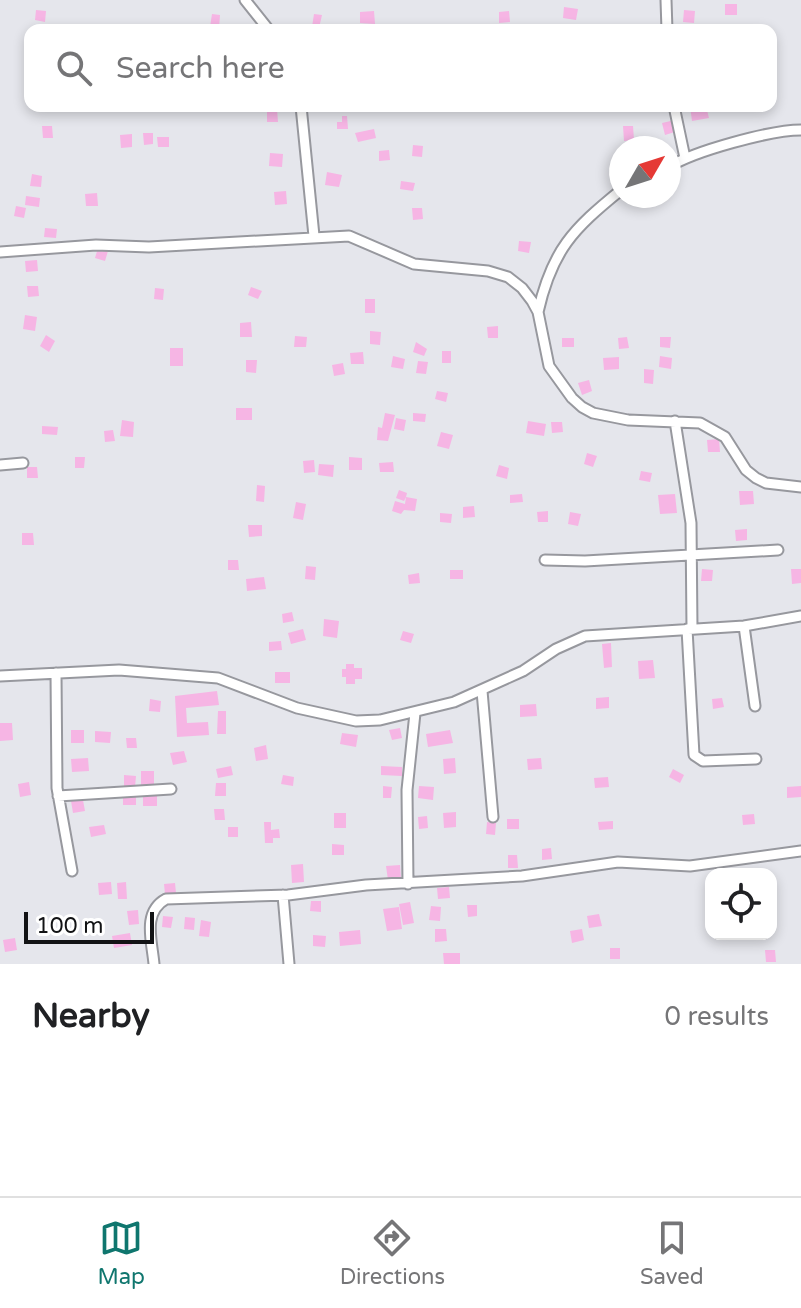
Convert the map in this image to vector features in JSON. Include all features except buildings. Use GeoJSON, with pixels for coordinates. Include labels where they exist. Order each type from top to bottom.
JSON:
{"type":"FeatureCollection","features":[{"type":"Feature","properties":{"kind":"street"},"geometry":{"type":"LineString","coordinates":[[245,0],[264,24]]}},
{"type":"Feature","properties":{"kind":"street"},"geometry":{"type":"LineString","coordinates":[[666,0],[667,24]]}},
{"type":"Feature","properties":{"kind":"street"},"geometry":{"type":"LineString","coordinates":[[302,112],[314,236]]}},
{"type":"Feature","properties":{"kind":"street"},"geometry":{"type":"LineString","coordinates":[[675,112],[685,158]]}},
{"type":"Feature","properties":{"kind":"street"},"geometry":{"type":"LineString","coordinates":[[681,160],[770,134],[801,130]]}},
{"type":"Feature","properties":{"kind":"street"},"geometry":{"type":"LineString","coordinates":[[538,312],[545,282],[560,250],[579,226],[609,200]]}},
{"type":"Feature","properties":{"kind":"street"},"geometry":{"type":"LineString","coordinates":[[0,252],[96,245],[149,247],[349,236],[414,264],[488,271],[508,277],[522,288],[538,312],[549,366],[582,407],[593,413],[628,420],[700,423],[725,437],[746,470],[756,478],[766,483],[801,487]]}},
{"type":"Feature","properties":{"kind":"street"},"geometry":{"type":"LineString","coordinates":[[675,421],[691,523],[694,755],[703,761],[756,759]]}},
{"type":"Feature","properties":{"kind":"street"},"geometry":{"type":"LineString","coordinates":[[0,465],[23,463]]}},
{"type":"Feature","properties":{"kind":"street"},"geometry":{"type":"LineString","coordinates":[[545,560],[778,550]]}},
{"type":"Feature","properties":{"kind":"street"},"geometry":{"type":"LineString","coordinates":[[0,676],[119,670],[218,678],[297,708],[356,721],[380,720],[454,702],[482,691],[585,636],[744,626],[801,616]]}},
{"type":"Feature","properties":{"kind":"street"},"geometry":{"type":"LineString","coordinates":[[744,626],[755,706]]}},
{"type":"Feature","properties":{"kind":"street"},"geometry":{"type":"LineString","coordinates":[[56,673],[58,796],[72,871]]}},
{"type":"Feature","properties":{"kind":"street"},"geometry":{"type":"LineString","coordinates":[[482,691],[493,817]]}},
{"type":"Feature","properties":{"kind":"street"},"geometry":{"type":"LineString","coordinates":[[408,884],[407,803],[415,713]]}},
{"type":"Feature","properties":{"kind":"street"},"geometry":{"type":"LineString","coordinates":[[58,796],[171,789]]}},
{"type":"Feature","properties":{"kind":"street"},"geometry":{"type":"LineString","coordinates":[[154,964],[150,916],[166,899],[283,895],[357,886],[522,876],[618,862],[690,866],[801,851]]}},
{"type":"Feature","properties":{"kind":"street"},"geometry":{"type":"LineString","coordinates":[[283,895],[289,964]]}}]}
